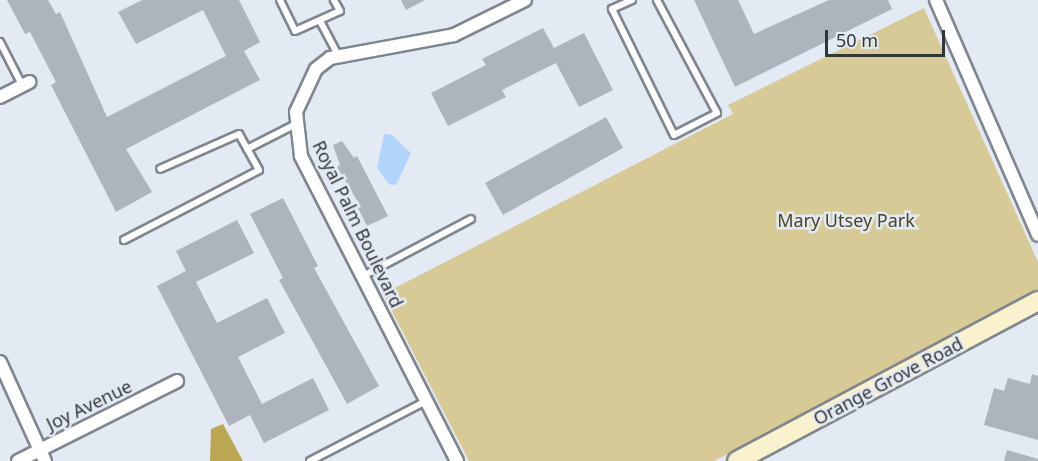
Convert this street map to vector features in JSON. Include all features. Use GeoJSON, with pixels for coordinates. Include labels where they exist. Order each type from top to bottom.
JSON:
{"type":"FeatureCollection","features":[{"type":"Feature","properties":{"kind":"street","name":"Royal Palm Boulevard"},"geometry":{"type":"LineString","coordinates":[[457,461],[301,156],[296,124],[303,90],[316,69],[338,55],[454,35],[525,0]]}},
{"type":"Feature","properties":{"kind":"street"},"geometry":{"type":"LineString","coordinates":[[936,0],[1038,235]]}},
{"type":"Feature","properties":{"kind":"street"},"geometry":{"type":"LineString","coordinates":[[0,97],[26,84]]}},
{"type":"Feature","properties":{"kind":"street","name":"Orange Grove Road"},"geometry":{"type":"LineString","coordinates":[[738,461],[760,456],[1038,301]]}},
{"type":"Feature","properties":{"kind":"street"},"geometry":{"type":"LineString","coordinates":[[0,362],[42,455]]}},
{"type":"Feature","properties":{"kind":"street","name":"Joy Avenue"},"geometry":{"type":"LineString","coordinates":[[18,461],[42,455],[177,381]]}},
{"type":"Feature","properties":{"kind":"lane"},"geometry":{"type":"LineString","coordinates":[[280,0],[295,31],[340,11],[334,0]]}},
{"type":"Feature","properties":{"kind":"lane"},"geometry":{"type":"LineString","coordinates":[[632,0],[612,9],[674,135],[717,113],[657,0]]}},
{"type":"Feature","properties":{"kind":"lane"},"geometry":{"type":"LineString","coordinates":[[320,21],[338,55]]}},
{"type":"Feature","properties":{"kind":"lane"},"geometry":{"type":"LineString","coordinates":[[0,42],[26,84]]}},
{"type":"Feature","properties":{"kind":"lane"},"geometry":{"type":"LineString","coordinates":[[247,149],[296,124]]}},
{"type":"Feature","properties":{"kind":"lane"},"geometry":{"type":"LineString","coordinates":[[124,240],[259,171],[239,134],[160,169]]}},
{"type":"Feature","properties":{"kind":"lane"},"geometry":{"type":"LineString","coordinates":[[363,276],[471,219]]}},
{"type":"Feature","properties":{"kind":"lane"},"geometry":{"type":"LineString","coordinates":[[310,461],[426,401]]}},
{"type":"Feature","properties":{"kind":"green space","name":"Mary Utsey Park"},"geometry":{"type":"Polygon","coordinates":[[[924,8],[1038,262],[1038,291],[1032,297],[714,461],[469,461],[383,294],[733,114],[728,105],[924,8]]]}},
{"type":"Feature","properties":{"kind":"shaded area"},"geometry":{"type":"Polygon","coordinates":[[[223,424],[243,461],[210,461],[211,429],[223,424]]]}},
{"type":"Feature","properties":{"kind":"water"},"geometry":{"type":"Polygon","coordinates":[[[384,134],[392,135],[411,153],[396,185],[389,184],[377,168],[384,134]]]}},
{"type":"Feature","properties":{"kind":"building"},"geometry":{"type":"Polygon","coordinates":[[[7,0],[48,0],[56,14],[60,12],[107,117],[226,56],[203,10],[136,44],[118,12],[142,0],[239,0],[260,42],[244,51],[260,80],[126,149],[152,192],[116,212],[51,85],[56,82],[30,32],[25,34],[7,0]]]}},
{"type":"Feature","properties":{"kind":"building"},"geometry":{"type":"Polygon","coordinates":[[[401,0],[425,0],[406,10],[401,0]]]}},
{"type":"Feature","properties":{"kind":"building"},"geometry":{"type":"Polygon","coordinates":[[[694,0],[738,0],[754,34],[829,0],[888,0],[892,9],[735,87],[694,0]]]}},
{"type":"Feature","properties":{"kind":"building"},"geometry":{"type":"Polygon","coordinates":[[[543,28],[554,48],[584,33],[613,90],[579,107],[556,63],[502,90],[506,97],[448,126],[431,93],[486,65],[482,59],[543,28]]]}},
{"type":"Feature","properties":{"kind":"building"},"geometry":{"type":"Polygon","coordinates":[[[606,117],[623,148],[503,215],[485,183],[606,117]]]}},
{"type":"Feature","properties":{"kind":"building"},"geometry":{"type":"Polygon","coordinates":[[[342,141],[354,158],[357,156],[388,216],[367,226],[358,208],[361,207],[337,167],[340,165],[333,145],[342,141]]]}},
{"type":"Feature","properties":{"kind":"building"},"geometry":{"type":"Polygon","coordinates":[[[283,198],[318,266],[314,268],[379,386],[347,404],[279,280],[283,278],[250,214],[283,198]]]}},
{"type":"Feature","properties":{"kind":"building"},"geometry":{"type":"Polygon","coordinates":[[[237,220],[254,253],[196,282],[217,323],[267,298],[285,333],[238,357],[262,404],[313,378],[329,410],[264,443],[250,415],[229,426],[157,286],[186,271],[176,251],[237,220]]]}},
{"type":"Feature","properties":{"kind":"building"},"geometry":{"type":"Polygon","coordinates":[[[1032,374],[1038,376],[1038,440],[984,425],[994,388],[1004,391],[1008,378],[1030,384],[1032,374]]]}},
{"type":"Feature","properties":{"kind":"building"},"geometry":{"type":"Polygon","coordinates":[[[1007,450],[1038,459],[1038,461],[1004,461],[1007,450]]]}}]}
